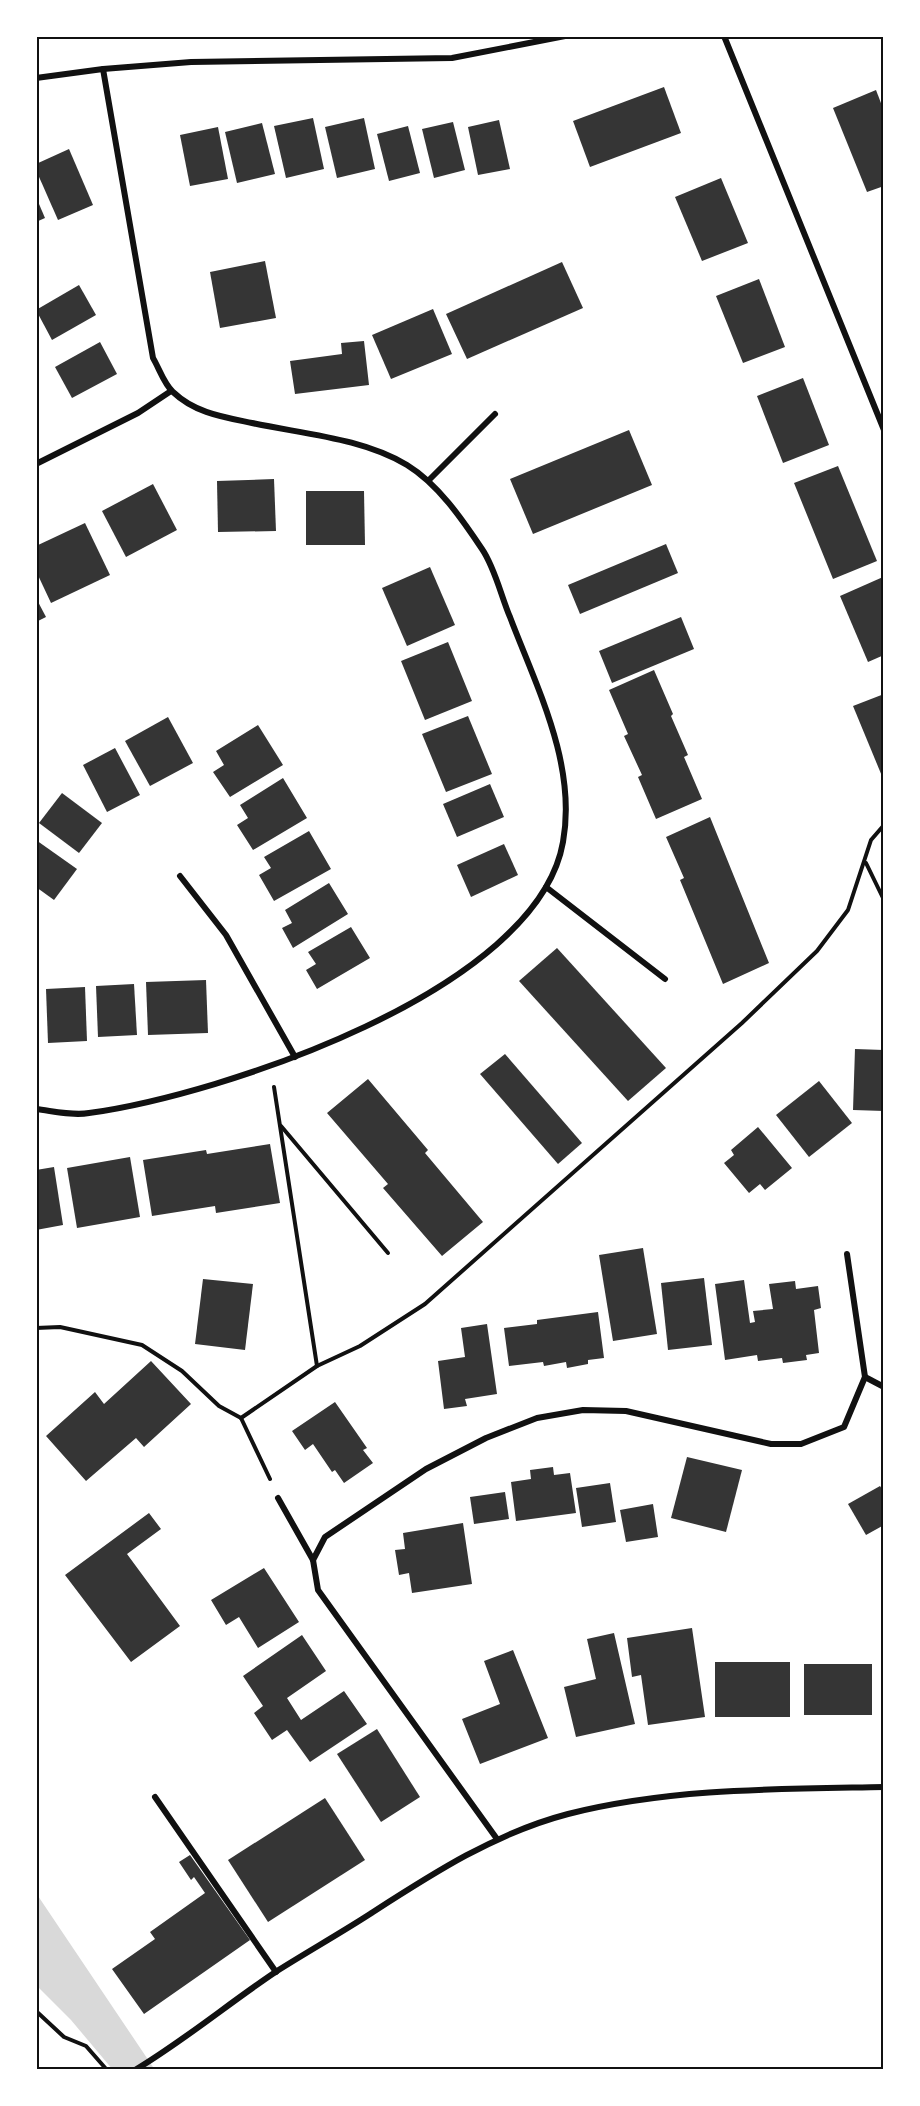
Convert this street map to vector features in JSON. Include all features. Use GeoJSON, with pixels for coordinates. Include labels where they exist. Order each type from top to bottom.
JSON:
{"type":"FeatureCollection","features":[{"type":"Feature","properties":{"kind":"street"},"geometry":{"type":"LineString","coordinates":[[36,78],[103,69],[191,62],[452,58],[565,36]]}},
{"type":"Feature","properties":{"kind":"street"},"geometry":{"type":"LineString","coordinates":[[724,36],[884,430]]}},
{"type":"Feature","properties":{"kind":"street"},"geometry":{"type":"LineString","coordinates":[[36,1109],[86,1114],[212,1086],[295,1057],[361,1030],[434,990],[508,936],[546,887],[563,844],[566,783],[547,716],[484,552],[429,480],[404,463],[361,445],[205,414],[171,391],[153,357],[103,69]]}},
{"type":"Feature","properties":{"kind":"street"},"geometry":{"type":"LineString","coordinates":[[36,464],[138,413],[171,391]]}},
{"type":"Feature","properties":{"kind":"street"},"geometry":{"type":"LineString","coordinates":[[429,480],[495,414]]}},
{"type":"Feature","properties":{"kind":"street"},"geometry":{"type":"LineString","coordinates":[[180,876],[226,935],[295,1057]]}},
{"type":"Feature","properties":{"kind":"street"},"geometry":{"type":"LineString","coordinates":[[546,887],[665,979]]}},
{"type":"Feature","properties":{"kind":"street"},"geometry":{"type":"LineString","coordinates":[[313,1560],[326,1537],[426,1469],[486,1438],[537,1418],[584,1410],[626,1411],[771,1444],[801,1444],[844,1427],[865,1377],[847,1254]]}},
{"type":"Feature","properties":{"kind":"street"},"geometry":{"type":"LineString","coordinates":[[865,1377],[884,1387]]}},
{"type":"Feature","properties":{"kind":"street"},"geometry":{"type":"LineString","coordinates":[[278,1498],[313,1560],[318,1590],[497,1839]]}},
{"type":"Feature","properties":{"kind":"street"},"geometry":{"type":"LineString","coordinates":[[135,2070],[165,2052],[276,1972],[443,1866],[497,1839],[566,1815],[628,1801],[743,1790],[884,1787]]}},
{"type":"Feature","properties":{"kind":"street"},"geometry":{"type":"LineString","coordinates":[[155,1797],[276,1972]]}},
{"type":"Feature","properties":{"kind":"path"},"geometry":{"type":"LineString","coordinates":[[241,1418],[317,1366],[360,1346],[425,1304],[742,1023],[816,951],[848,910],[866,863],[871,840],[884,825]]}},
{"type":"Feature","properties":{"kind":"path"},"geometry":{"type":"LineString","coordinates":[[866,863],[884,900]]}},
{"type":"Feature","properties":{"kind":"path"},"geometry":{"type":"LineString","coordinates":[[271,1066],[317,1366]]}},
{"type":"Feature","properties":{"kind":"path"},"geometry":{"type":"LineString","coordinates":[[280,1125],[388,1253]]}},
{"type":"Feature","properties":{"kind":"path"},"geometry":{"type":"LineString","coordinates":[[36,1328],[60,1327],[142,1345],[182,1371],[219,1406],[241,1418],[278,1498]]}},
{"type":"Feature","properties":{"kind":"path"},"geometry":{"type":"LineString","coordinates":[[36,2011],[64,2037],[86,2046],[107,2070]]}},
{"type":"Feature","properties":{"kind":"shaded area"},"geometry":{"type":"Polygon","coordinates":[[[36,1893],[155,2070],[113,2070],[71,2020],[36,1985],[36,1893]]]}},
{"type":"Feature","properties":{"kind":"building"},"geometry":{"type":"Polygon","coordinates":[[[664,87],[681,133],[590,167],[573,121],[664,87]]]}},
{"type":"Feature","properties":{"kind":"building"},"geometry":{"type":"Polygon","coordinates":[[[876,90],[884,111],[884,186],[867,192],[833,108],[876,90]]]}},
{"type":"Feature","properties":{"kind":"building"},"geometry":{"type":"Polygon","coordinates":[[[313,118],[324,169],[286,178],[274,126],[313,118]]]}},
{"type":"Feature","properties":{"kind":"building"},"geometry":{"type":"Polygon","coordinates":[[[364,118],[375,169],[337,178],[325,127],[364,118]]]}},
{"type":"Feature","properties":{"kind":"building"},"geometry":{"type":"Polygon","coordinates":[[[499,120],[510,169],[478,175],[468,127],[499,120]]]}},
{"type":"Feature","properties":{"kind":"building"},"geometry":{"type":"Polygon","coordinates":[[[453,122],[465,170],[434,178],[422,129],[453,122]]]}},
{"type":"Feature","properties":{"kind":"building"},"geometry":{"type":"Polygon","coordinates":[[[262,123],[275,174],[237,183],[225,132],[262,123]]]}},
{"type":"Feature","properties":{"kind":"building"},"geometry":{"type":"Polygon","coordinates":[[[408,126],[420,173],[389,181],[377,134],[408,126]]]}},
{"type":"Feature","properties":{"kind":"building"},"geometry":{"type":"Polygon","coordinates":[[[218,127],[228,179],[190,186],[180,135],[218,127]]]}},
{"type":"Feature","properties":{"kind":"building"},"geometry":{"type":"Polygon","coordinates":[[[69,149],[93,205],[58,220],[36,170],[36,164],[69,149]]]}},
{"type":"Feature","properties":{"kind":"building"},"geometry":{"type":"Polygon","coordinates":[[[721,178],[748,243],[702,261],[675,197],[721,178]]]}},
{"type":"Feature","properties":{"kind":"building"},"geometry":{"type":"Polygon","coordinates":[[[36,197],[45,218],[36,222],[36,197]]]}},
{"type":"Feature","properties":{"kind":"building"},"geometry":{"type":"Polygon","coordinates":[[[265,261],[276,318],[220,328],[210,272],[265,261]]]}},
{"type":"Feature","properties":{"kind":"building"},"geometry":{"type":"Polygon","coordinates":[[[562,262],[583,308],[467,359],[446,314],[562,262]]]}},
{"type":"Feature","properties":{"kind":"building"},"geometry":{"type":"Polygon","coordinates":[[[759,279],[785,347],[743,363],[716,296],[759,279]]]}},
{"type":"Feature","properties":{"kind":"building"},"geometry":{"type":"Polygon","coordinates":[[[79,285],[96,315],[52,340],[36,310],[79,285]]]}},
{"type":"Feature","properties":{"kind":"building"},"geometry":{"type":"Polygon","coordinates":[[[433,309],[452,354],[391,379],[372,335],[433,309]]]}},
{"type":"Feature","properties":{"kind":"building"},"geometry":{"type":"Polygon","coordinates":[[[364,341],[369,385],[295,394],[290,361],[342,354],[341,343],[364,341]]]}},
{"type":"Feature","properties":{"kind":"building"},"geometry":{"type":"Polygon","coordinates":[[[100,342],[117,374],[72,398],[55,367],[100,342]]]}},
{"type":"Feature","properties":{"kind":"building"},"geometry":{"type":"Polygon","coordinates":[[[803,378],[829,445],[783,463],[757,396],[803,378]]]}},
{"type":"Feature","properties":{"kind":"building"},"geometry":{"type":"Polygon","coordinates":[[[629,430],[652,485],[533,534],[510,479],[629,430]]]}},
{"type":"Feature","properties":{"kind":"building"},"geometry":{"type":"Polygon","coordinates":[[[838,466],[877,561],[833,579],[794,483],[838,466]]]}},
{"type":"Feature","properties":{"kind":"building"},"geometry":{"type":"Polygon","coordinates":[[[274,479],[276,531],[218,532],[217,481],[274,479]]]}},
{"type":"Feature","properties":{"kind":"building"},"geometry":{"type":"Polygon","coordinates":[[[153,484],[177,530],[126,557],[102,511],[153,484]]]}},
{"type":"Feature","properties":{"kind":"building"},"geometry":{"type":"Polygon","coordinates":[[[306,491],[364,491],[365,545],[306,545],[306,491]]]}},
{"type":"Feature","properties":{"kind":"building"},"geometry":{"type":"Polygon","coordinates":[[[85,523],[110,575],[51,603],[36,571],[36,546],[85,523]]]}},
{"type":"Feature","properties":{"kind":"building"},"geometry":{"type":"Polygon","coordinates":[[[666,544],[678,573],[580,614],[568,585],[666,544]]]}},
{"type":"Feature","properties":{"kind":"building"},"geometry":{"type":"Polygon","coordinates":[[[430,567],[455,625],[407,646],[382,588],[430,567]]]}},
{"type":"Feature","properties":{"kind":"building"},"geometry":{"type":"Polygon","coordinates":[[[883,577],[884,655],[868,662],[840,596],[883,577]]]}},
{"type":"Feature","properties":{"kind":"building"},"geometry":{"type":"Polygon","coordinates":[[[36,598],[46,617],[36,622],[36,598]]]}},
{"type":"Feature","properties":{"kind":"building"},"geometry":{"type":"Polygon","coordinates":[[[681,617],[694,649],[612,683],[599,651],[681,617]]]}},
{"type":"Feature","properties":{"kind":"building"},"geometry":{"type":"Polygon","coordinates":[[[448,642],[472,701],[425,720],[401,661],[448,642]]]}},
{"type":"Feature","properties":{"kind":"building"},"geometry":{"type":"Polygon","coordinates":[[[654,670],[673,714],[671,716],[688,755],[684,757],[702,799],[656,819],[638,777],[642,775],[624,736],[628,734],[609,690],[654,670]]]}},
{"type":"Feature","properties":{"kind":"building"},"geometry":{"type":"Polygon","coordinates":[[[884,694],[884,781],[853,706],[884,694]]]}},
{"type":"Feature","properties":{"kind":"building"},"geometry":{"type":"Polygon","coordinates":[[[468,716],[492,774],[446,792],[422,734],[468,716]]]}},
{"type":"Feature","properties":{"kind":"building"},"geometry":{"type":"Polygon","coordinates":[[[168,717],[193,763],[150,786],[125,741],[168,717]]]}},
{"type":"Feature","properties":{"kind":"building"},"geometry":{"type":"Polygon","coordinates":[[[258,725],[283,765],[230,797],[213,772],[224,765],[216,751],[258,725]]]}},
{"type":"Feature","properties":{"kind":"building"},"geometry":{"type":"Polygon","coordinates":[[[115,748],[140,795],[107,812],[83,765],[115,748]]]}},
{"type":"Feature","properties":{"kind":"building"},"geometry":{"type":"Polygon","coordinates":[[[283,778],[307,818],[253,850],[237,825],[248,818],[240,805],[283,778]]]}},
{"type":"Feature","properties":{"kind":"building"},"geometry":{"type":"Polygon","coordinates":[[[490,784],[504,817],[457,837],[443,804],[490,784]]]}},
{"type":"Feature","properties":{"kind":"building"},"geometry":{"type":"Polygon","coordinates":[[[62,793],[102,823],[79,853],[39,823],[62,793]]]}},
{"type":"Feature","properties":{"kind":"building"},"geometry":{"type":"Polygon","coordinates":[[[710,817],[769,963],[723,984],[680,880],[684,878],[666,837],[710,817]]]}},
{"type":"Feature","properties":{"kind":"building"},"geometry":{"type":"Polygon","coordinates":[[[309,831],[331,869],[274,901],[259,875],[271,868],[264,857],[309,831]]]}},
{"type":"Feature","properties":{"kind":"building"},"geometry":{"type":"Polygon","coordinates":[[[36,840],[77,869],[54,900],[36,887],[36,840]]]}},
{"type":"Feature","properties":{"kind":"building"},"geometry":{"type":"Polygon","coordinates":[[[504,844],[518,875],[471,897],[457,865],[504,844]]]}},
{"type":"Feature","properties":{"kind":"building"},"geometry":{"type":"Polygon","coordinates":[[[329,883],[348,914],[293,948],[282,928],[292,923],[285,910],[329,883]]]}},
{"type":"Feature","properties":{"kind":"building"},"geometry":{"type":"Polygon","coordinates":[[[351,927],[370,958],[317,989],[306,970],[316,964],[308,952],[351,927]]]}},
{"type":"Feature","properties":{"kind":"building"},"geometry":{"type":"Polygon","coordinates":[[[557,948],[666,1068],[628,1101],[519,981],[557,948]]]}},
{"type":"Feature","properties":{"kind":"building"},"geometry":{"type":"Polygon","coordinates":[[[206,980],[208,1033],[148,1035],[146,982],[206,980]]]}},
{"type":"Feature","properties":{"kind":"building"},"geometry":{"type":"Polygon","coordinates":[[[134,984],[137,1035],[98,1037],[96,986],[134,984]]]}},
{"type":"Feature","properties":{"kind":"building"},"geometry":{"type":"Polygon","coordinates":[[[85,987],[87,1041],[48,1043],[46,989],[85,987]]]}},
{"type":"Feature","properties":{"kind":"building"},"geometry":{"type":"Polygon","coordinates":[[[855,1049],[884,1050],[884,1111],[853,1110],[855,1049]]]}},
{"type":"Feature","properties":{"kind":"building"},"geometry":{"type":"Polygon","coordinates":[[[505,1054],[582,1143],[558,1164],[480,1074],[505,1054]]]}},
{"type":"Feature","properties":{"kind":"building"},"geometry":{"type":"Polygon","coordinates":[[[368,1079],[428,1150],[425,1153],[483,1222],[442,1256],[383,1188],[388,1184],[327,1113],[368,1079]]]}},
{"type":"Feature","properties":{"kind":"building"},"geometry":{"type":"Polygon","coordinates":[[[819,1081],[852,1123],[809,1157],[776,1115],[819,1081]]]}},
{"type":"Feature","properties":{"kind":"building"},"geometry":{"type":"Polygon","coordinates":[[[758,1127],[792,1168],[765,1190],[760,1184],[749,1193],[724,1163],[734,1155],[731,1150],[758,1127]]]}},
{"type":"Feature","properties":{"kind":"building"},"geometry":{"type":"Polygon","coordinates":[[[270,1144],[280,1203],[216,1213],[215,1206],[152,1216],[143,1160],[206,1150],[207,1154],[270,1144]]]}},
{"type":"Feature","properties":{"kind":"building"},"geometry":{"type":"Polygon","coordinates":[[[130,1157],[140,1217],[77,1228],[67,1168],[130,1157]]]}},
{"type":"Feature","properties":{"kind":"building"},"geometry":{"type":"Polygon","coordinates":[[[54,1167],[63,1225],[36,1230],[36,1170],[54,1167]]]}},
{"type":"Feature","properties":{"kind":"building"},"geometry":{"type":"Polygon","coordinates":[[[643,1248],[657,1334],[613,1341],[599,1255],[643,1248]]]}},
{"type":"Feature","properties":{"kind":"building"},"geometry":{"type":"Polygon","coordinates":[[[704,1278],[712,1345],[668,1350],[661,1283],[704,1278]]]}},
{"type":"Feature","properties":{"kind":"building"},"geometry":{"type":"Polygon","coordinates":[[[203,1279],[253,1284],[245,1350],[195,1344],[203,1279]]]}},
{"type":"Feature","properties":{"kind":"building"},"geometry":{"type":"Polygon","coordinates":[[[744,1280],[750,1323],[755,1322],[753,1311],[773,1309],[769,1284],[795,1281],[796,1289],[818,1286],[821,1308],[814,1310],[819,1353],[806,1355],[807,1360],[783,1363],[782,1358],[758,1361],[757,1355],[725,1360],[715,1284],[744,1280]]]}},
{"type":"Feature","properties":{"kind":"building"},"geometry":{"type":"Polygon","coordinates":[[[598,1312],[604,1358],[588,1360],[588,1364],[567,1368],[566,1362],[544,1366],[543,1362],[509,1366],[504,1328],[537,1324],[537,1320],[598,1312]]]}},
{"type":"Feature","properties":{"kind":"building"},"geometry":{"type":"Polygon","coordinates":[[[487,1324],[497,1394],[465,1399],[467,1406],[444,1409],[438,1361],[465,1357],[461,1328],[487,1324]]]}},
{"type":"Feature","properties":{"kind":"building"},"geometry":{"type":"Polygon","coordinates":[[[151,1361],[191,1404],[144,1447],[136,1438],[86,1481],[46,1436],[95,1392],[104,1404],[151,1361]]]}},
{"type":"Feature","properties":{"kind":"building"},"geometry":{"type":"Polygon","coordinates":[[[335,1402],[367,1448],[363,1450],[373,1463],[344,1483],[335,1470],[332,1472],[313,1444],[305,1450],[292,1431],[335,1402]]]}},
{"type":"Feature","properties":{"kind":"building"},"geometry":{"type":"Polygon","coordinates":[[[687,1457],[742,1470],[726,1532],[671,1518],[687,1457]]]}},
{"type":"Feature","properties":{"kind":"building"},"geometry":{"type":"Polygon","coordinates":[[[553,1467],[554,1475],[570,1473],[576,1513],[516,1521],[511,1482],[531,1479],[530,1470],[553,1467]]]}},
{"type":"Feature","properties":{"kind":"building"},"geometry":{"type":"Polygon","coordinates":[[[610,1483],[616,1522],[582,1527],[576,1488],[610,1483]]]}},
{"type":"Feature","properties":{"kind":"building"},"geometry":{"type":"Polygon","coordinates":[[[880,1486],[884,1492],[884,1525],[866,1535],[848,1504],[880,1486]]]}},
{"type":"Feature","properties":{"kind":"building"},"geometry":{"type":"Polygon","coordinates":[[[505,1492],[509,1519],[474,1524],[470,1497],[505,1492]]]}},
{"type":"Feature","properties":{"kind":"building"},"geometry":{"type":"Polygon","coordinates":[[[653,1504],[658,1537],[626,1542],[620,1510],[653,1504]]]}},
{"type":"Feature","properties":{"kind":"building"},"geometry":{"type":"Polygon","coordinates":[[[149,1513],[161,1529],[127,1554],[180,1626],[131,1662],[65,1575],[149,1513]]]}},
{"type":"Feature","properties":{"kind":"building"},"geometry":{"type":"Polygon","coordinates":[[[463,1523],[472,1584],[412,1593],[409,1573],[399,1575],[395,1550],[405,1549],[403,1533],[463,1523]]]}},
{"type":"Feature","properties":{"kind":"building"},"geometry":{"type":"Polygon","coordinates":[[[264,1568],[299,1622],[258,1648],[239,1617],[226,1625],[211,1600],[264,1568]]]}},
{"type":"Feature","properties":{"kind":"building"},"geometry":{"type":"Polygon","coordinates":[[[692,1628],[705,1717],[648,1725],[641,1675],[632,1677],[627,1638],[692,1628]]]}},
{"type":"Feature","properties":{"kind":"building"},"geometry":{"type":"Polygon","coordinates":[[[614,1633],[635,1724],[576,1737],[564,1687],[596,1679],[587,1639],[614,1633]]]}},
{"type":"Feature","properties":{"kind":"building"},"geometry":{"type":"Polygon","coordinates":[[[302,1635],[326,1671],[287,1698],[301,1720],[344,1691],[367,1724],[310,1762],[287,1730],[272,1740],[254,1713],[263,1706],[243,1676],[302,1635]]]}},
{"type":"Feature","properties":{"kind":"building"},"geometry":{"type":"Polygon","coordinates":[[[513,1650],[548,1738],[480,1764],[462,1719],[500,1704],[484,1661],[513,1650]]]}},
{"type":"Feature","properties":{"kind":"building"},"geometry":{"type":"Polygon","coordinates":[[[715,1662],[790,1662],[790,1717],[715,1717],[715,1662]]]}},
{"type":"Feature","properties":{"kind":"building"},"geometry":{"type":"Polygon","coordinates":[[[804,1664],[872,1664],[872,1715],[804,1715],[804,1664]]]}},
{"type":"Feature","properties":{"kind":"building"},"geometry":{"type":"Polygon","coordinates":[[[377,1729],[420,1797],[381,1822],[337,1754],[377,1729]]]}},
{"type":"Feature","properties":{"kind":"building"},"geometry":{"type":"Polygon","coordinates":[[[325,1798],[365,1860],[268,1922],[228,1860],[325,1798]]]}},
{"type":"Feature","properties":{"kind":"building"},"geometry":{"type":"Polygon","coordinates":[[[190,1855],[250,1940],[144,2014],[112,1969],[155,1939],[150,1932],[205,1893],[194,1877],[191,1880],[179,1862],[190,1855]]]}}]}
